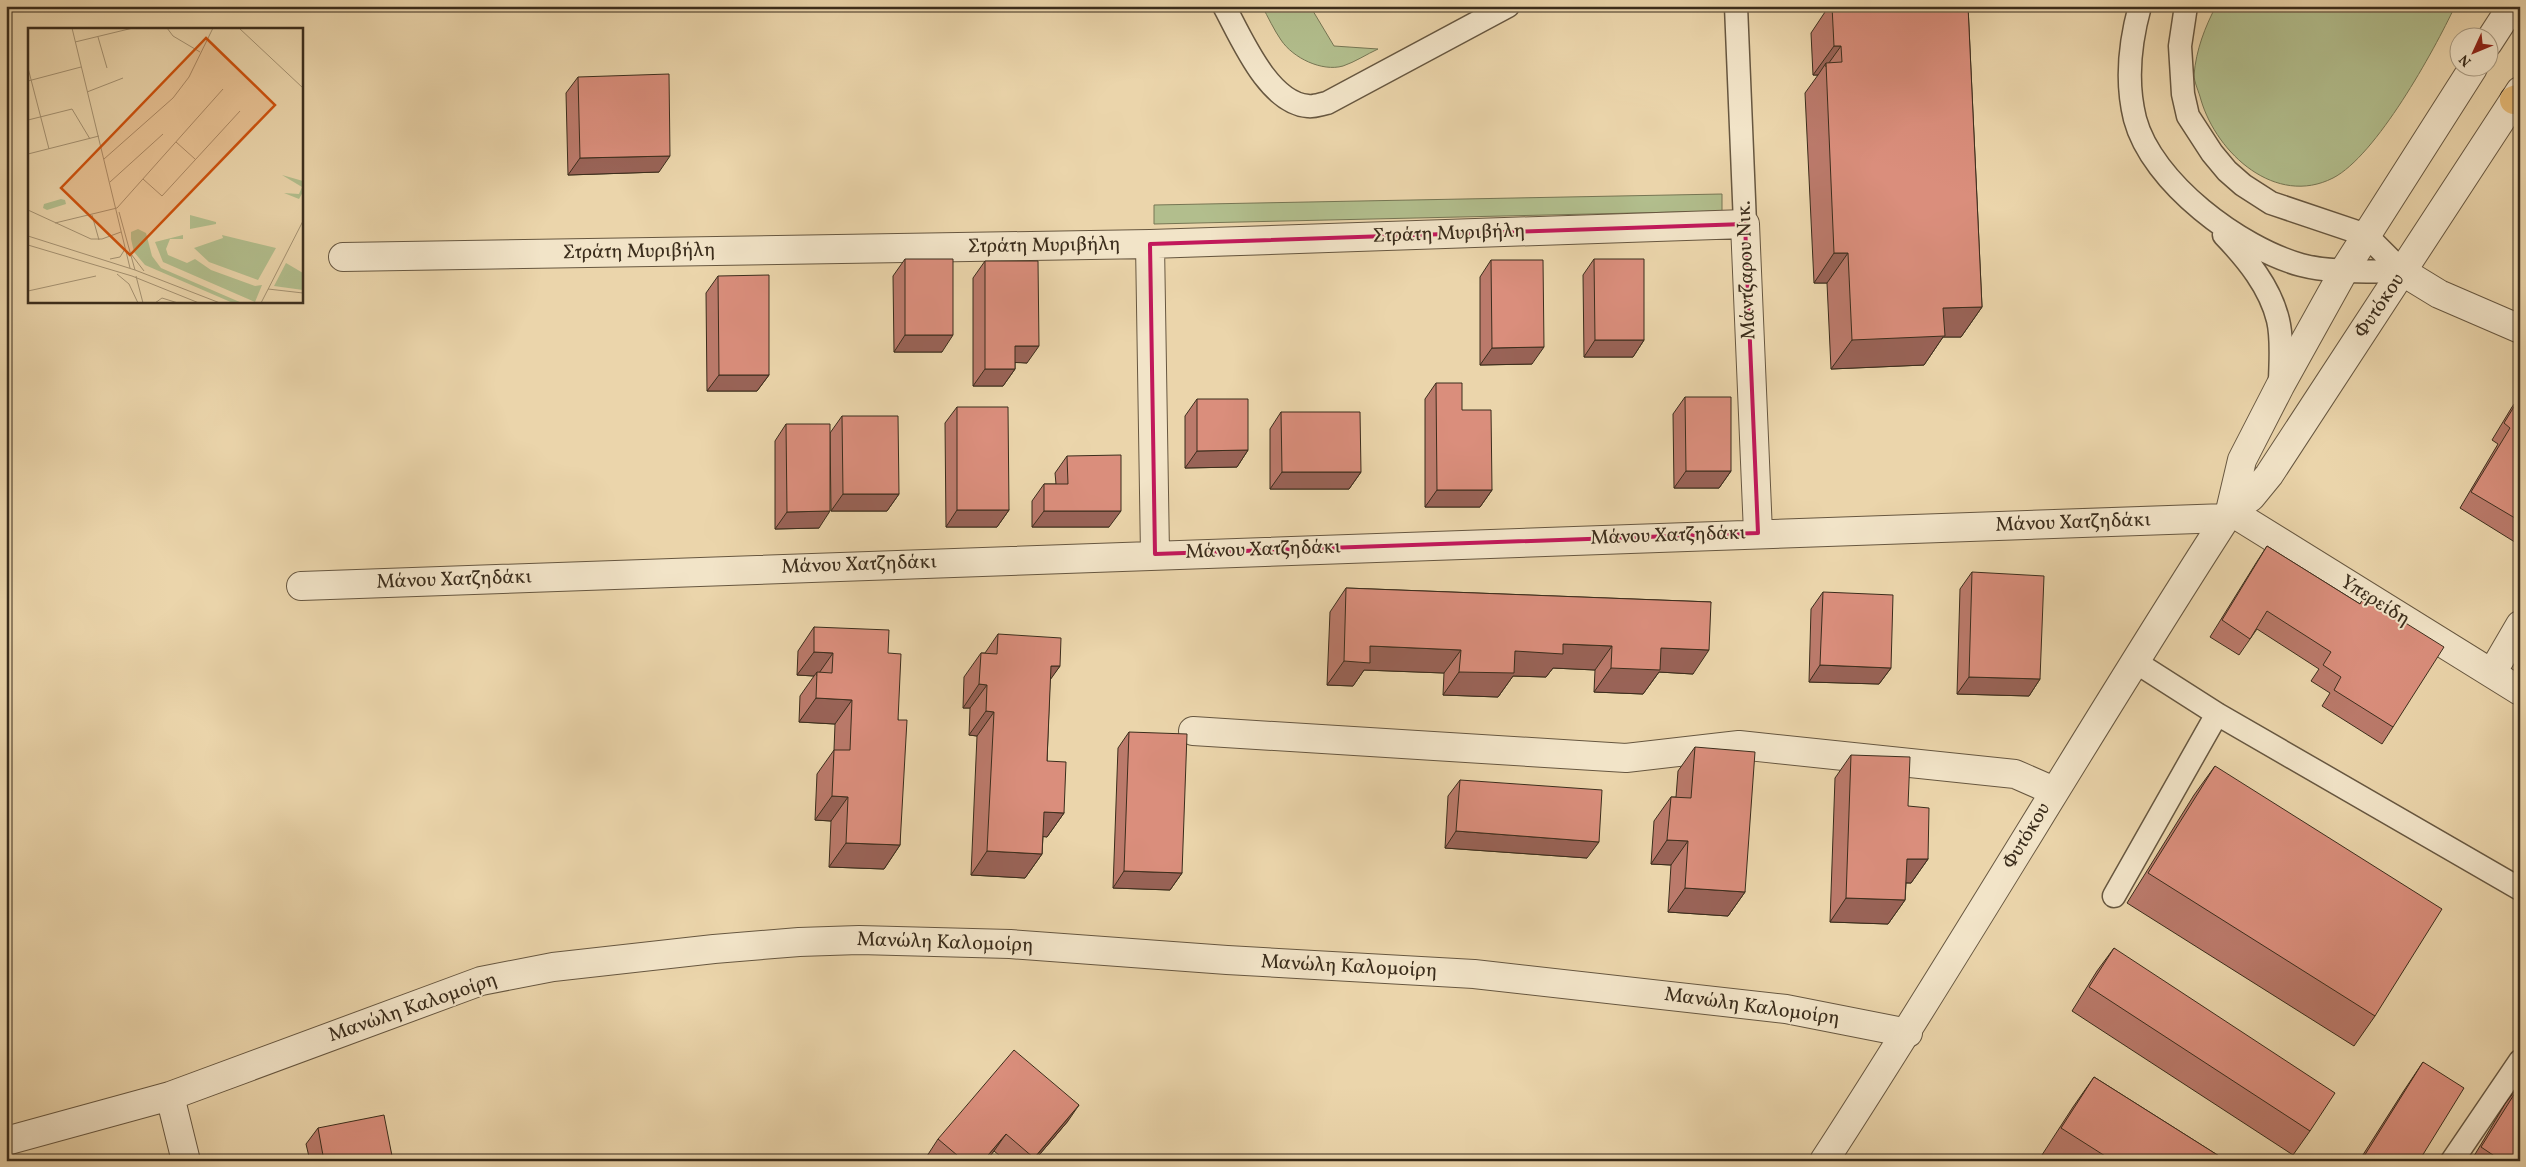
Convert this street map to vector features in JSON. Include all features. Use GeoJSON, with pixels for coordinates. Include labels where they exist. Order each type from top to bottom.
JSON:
{"type":"FeatureCollection","features":[{"type":"Feature","properties":{"kind":"street"},"geometry":{"type":"LineString","coordinates":[[2498,28],[2512,6]]}},
{"type":"Feature","properties":{"kind":"street","name":"Φυτόκου"},"geometry":{"type":"LineString","coordinates":[[1824,1161],[1908,1033],[2134,661],[2228,515],[2242,460],[2280,386],[2366,234],[2467,78]]}},
{"type":"Feature","properties":{"kind":"street","name":"Φυτόκου"},"geometry":{"type":"LineString","coordinates":[[2228,515],[2251,497],[2269,475],[2518,96]]}},
{"type":"Feature","properties":{"kind":"street","name":"Στράτη Μυριβήλη"},"geometry":{"type":"LineString","coordinates":[[343,257],[1150,244],[1745,224]]}},
{"type":"Feature","properties":{"kind":"street","name":"Μάντζαρου Νικ."},"geometry":{"type":"LineString","coordinates":[[1745,224],[1758,533]]}},
{"type":"Feature","properties":{"kind":"street"},"geometry":{"type":"LineString","coordinates":[[1150,244],[1155,554]]}},
{"type":"Feature","properties":{"kind":"street"},"geometry":{"type":"LineString","coordinates":[[2403,272],[2439,294],[2520,329]]}},
{"type":"Feature","properties":{"kind":"street","name":"Μάνου Χατζηδάκι"},"geometry":{"type":"LineString","coordinates":[[300,586],[2228,515]]}},
{"type":"Feature","properties":{"kind":"street","name":"Υπερείδη"},"geometry":{"type":"LineString","coordinates":[[2228,515],[2520,691]]}},
{"type":"Feature","properties":{"kind":"street"},"geometry":{"type":"LineString","coordinates":[[2492,674],[2520,625]]}},
{"type":"Feature","properties":{"kind":"street"},"geometry":{"type":"LineString","coordinates":[[1193,731],[1626,758],[1739,745],[2015,774],[2054,791]]}},
{"type":"Feature","properties":{"kind":"street","name":"Μανώλη Καλομοίρη"},"geometry":{"type":"LineString","coordinates":[[6,1141],[170,1096],[481,981],[553,967],[714,948],[799,942],[859,940],[1010,944],[1226,960],[1474,974],[1786,1009],[1908,1033]]}},
{"type":"Feature","properties":{"kind":"street"},"geometry":{"type":"LineString","coordinates":[[170,1096],[186,1161]]}},
{"type":"Feature","properties":{"kind":"lane"},"geometry":{"type":"LineString","coordinates":[[1224,6],[1251,56],[1272,84],[1284,96],[1298,104],[1310,106],[1327,104],[1508,6]]}},
{"type":"Feature","properties":{"kind":"lane","name":"Μάντζαρου Νικ."},"geometry":{"type":"LineString","coordinates":[[1736,6],[1745,224]]}},
{"type":"Feature","properties":{"kind":"lane"},"geometry":{"type":"LineString","coordinates":[[2140,6],[2134,26],[2130,84],[2136,120],[2146,144],[2159,163],[2246,259],[2271,298],[2278,320],[2280,335],[2280,386]]}},
{"type":"Feature","properties":{"kind":"lane"},"geometry":{"type":"LineString","coordinates":[[2186,6],[2180,46],[2183,94],[2188,116],[2212,153],[2238,180],[2256,195],[2271,203],[2366,234],[2403,272]]}},
{"type":"Feature","properties":{"kind":"lane"},"geometry":{"type":"LineString","coordinates":[[2203,213],[2246,241],[2283,258],[2316,268],[2403,272]]}},
{"type":"Feature","properties":{"kind":"lane"},"geometry":{"type":"LineString","coordinates":[[2134,661],[2217,714],[2520,889]]}},
{"type":"Feature","properties":{"kind":"lane"},"geometry":{"type":"LineString","coordinates":[[2114,896],[2217,714]]}},
{"type":"Feature","properties":{"kind":"lane"},"geometry":{"type":"LineString","coordinates":[[2452,1161],[2520,1062]]}},
{"type":"Feature","properties":{"kind":"highlighted area"},"geometry":{"type":"Polygon","coordinates":[[[1745,224],[1758,533],[1155,554],[1150,244],[1745,224]]]}},
{"type":"Feature","properties":{"kind":"green space"},"geometry":{"type":"Polygon","coordinates":[[[1262,6],[1310,6],[1334,46],[1378,49],[1343,66],[1326,67],[1317,65],[1300,58],[1286,47],[1262,6]]]}},
{"type":"Feature","properties":{"kind":"green space"},"geometry":{"type":"Polygon","coordinates":[[[2216,6],[2455,6],[2419,74],[2385,126],[2367,148],[2350,166],[2333,178],[2312,185],[2291,186],[2270,180],[2252,170],[2235,156],[2220,139],[2209,120],[2194,75],[2202,39],[2216,6]]]}},
{"type":"Feature","properties":{"kind":"green space"},"geometry":{"type":"Polygon","coordinates":[[[1722,194],[1722,211],[1154,224],[1154,205],[1722,194]]]}},
{"type":"Feature","properties":{"kind":"building"},"geometry":{"type":"Polygon","coordinates":[[[1832,6],[1968,6],[1982,307],[1943,308],[1945,336],[1852,340],[1848,253],[1834,253],[1826,63],[1842,62],[1841,46],[1834,46],[1832,6]]]}},
{"type":"Feature","properties":{"kind":"building"},"geometry":{"type":"Polygon","coordinates":[[[669,74],[670,156],[580,158],[578,77],[669,74]]]}},
{"type":"Feature","properties":{"kind":"building"},"geometry":{"type":"Polygon","coordinates":[[[905,259],[953,259],[953,335],[905,335],[905,259]]]}},
{"type":"Feature","properties":{"kind":"building"},"geometry":{"type":"Polygon","coordinates":[[[1594,259],[1644,259],[1644,340],[1595,340],[1594,259]]]}},
{"type":"Feature","properties":{"kind":"building"},"geometry":{"type":"Polygon","coordinates":[[[1491,260],[1543,260],[1544,347],[1492,348],[1491,260]]]}},
{"type":"Feature","properties":{"kind":"building"},"geometry":{"type":"Polygon","coordinates":[[[985,261],[1038,261],[1039,346],[1015,346],[1015,369],[985,369],[985,261]]]}},
{"type":"Feature","properties":{"kind":"building"},"geometry":{"type":"Polygon","coordinates":[[[769,275],[769,375],[719,375],[718,276],[769,275]]]}},
{"type":"Feature","properties":{"kind":"building"},"geometry":{"type":"Polygon","coordinates":[[[1436,383],[1462,383],[1462,410],[1491,410],[1492,490],[1437,490],[1436,383]]]}},
{"type":"Feature","properties":{"kind":"building"},"geometry":{"type":"Polygon","coordinates":[[[1685,397],[1731,397],[1731,471],[1686,471],[1685,397]]]}},
{"type":"Feature","properties":{"kind":"building"},"geometry":{"type":"Polygon","coordinates":[[[2520,397],[2520,521],[2471,492],[2510,428],[2504,423],[2520,397]]]}},
{"type":"Feature","properties":{"kind":"building"},"geometry":{"type":"Polygon","coordinates":[[[1197,399],[1248,399],[1248,450],[1197,451],[1197,399]]]}},
{"type":"Feature","properties":{"kind":"building"},"geometry":{"type":"Polygon","coordinates":[[[957,407],[1008,407],[1009,510],[957,510],[957,407]]]}},
{"type":"Feature","properties":{"kind":"building"},"geometry":{"type":"Polygon","coordinates":[[[1281,412],[1360,412],[1361,472],[1282,472],[1281,412]]]}},
{"type":"Feature","properties":{"kind":"building"},"geometry":{"type":"Polygon","coordinates":[[[842,416],[898,416],[899,494],[843,494],[842,416]]]}},
{"type":"Feature","properties":{"kind":"building"},"geometry":{"type":"Polygon","coordinates":[[[786,424],[830,424],[830,511],[787,512],[786,424]]]}},
{"type":"Feature","properties":{"kind":"building"},"geometry":{"type":"Polygon","coordinates":[[[1121,455],[1121,511],[1044,511],[1044,484],[1068,484],[1067,456],[1121,455]]]}},
{"type":"Feature","properties":{"kind":"building"},"geometry":{"type":"Polygon","coordinates":[[[2267,546],[2360,604],[2364,597],[2444,647],[2393,727],[2334,690],[2341,677],[2323,665],[2331,652],[2267,611],[2250,639],[2222,620],[2267,546]]]}},
{"type":"Feature","properties":{"kind":"building"},"geometry":{"type":"Polygon","coordinates":[[[1972,572],[2044,576],[2040,679],[1969,677],[1972,572]]]}},
{"type":"Feature","properties":{"kind":"building"},"geometry":{"type":"Polygon","coordinates":[[[1346,588],[1711,602],[1709,650],[1661,648],[1660,670],[1611,668],[1612,646],[1563,644],[1563,654],[1515,651],[1514,673],[1459,672],[1461,650],[1370,646],[1370,663],[1344,661],[1346,588]]]}},
{"type":"Feature","properties":{"kind":"building"},"geometry":{"type":"Polygon","coordinates":[[[1823,592],[1893,595],[1891,668],[1820,665],[1823,592]]]}},
{"type":"Feature","properties":{"kind":"building"},"geometry":{"type":"Polygon","coordinates":[[[814,627],[889,630],[888,653],[901,654],[898,720],[907,720],[900,845],[846,843],[848,797],[832,796],[834,750],[850,750],[852,700],[816,698],[817,672],[832,673],[833,653],[814,652],[814,627]]]}},
{"type":"Feature","properties":{"kind":"building"},"geometry":{"type":"Polygon","coordinates":[[[998,634],[1061,638],[1060,666],[1051,666],[1047,761],[1066,762],[1064,813],[1044,812],[1042,854],[987,851],[994,712],[986,711],[987,685],[979,684],[981,653],[997,654],[998,634]]]}},
{"type":"Feature","properties":{"kind":"building"},"geometry":{"type":"Polygon","coordinates":[[[1129,732],[1187,734],[1182,873],[1124,871],[1129,732]]]}},
{"type":"Feature","properties":{"kind":"building"},"geometry":{"type":"Polygon","coordinates":[[[1695,747],[1755,752],[1745,892],[1685,888],[1688,841],[1667,840],[1671,797],[1691,798],[1695,747]]]}},
{"type":"Feature","properties":{"kind":"building"},"geometry":{"type":"Polygon","coordinates":[[[1851,755],[1910,757],[1908,806],[1929,808],[1928,859],[1907,859],[1905,900],[1846,898],[1851,755]]]}},
{"type":"Feature","properties":{"kind":"building"},"geometry":{"type":"Polygon","coordinates":[[[2215,766],[2442,909],[2375,1016],[2148,873],[2215,766]]]}},
{"type":"Feature","properties":{"kind":"building"},"geometry":{"type":"Polygon","coordinates":[[[1460,780],[1602,790],[1599,842],[1456,831],[1460,780]]]}},
{"type":"Feature","properties":{"kind":"building"},"geometry":{"type":"Polygon","coordinates":[[[2114,948],[2335,1093],[2310,1131],[2089,987],[2114,948]]]}},
{"type":"Feature","properties":{"kind":"building"},"geometry":{"type":"Polygon","coordinates":[[[1014,1050],[1079,1105],[1034,1158],[1006,1134],[983,1161],[964,1161],[938,1139],[1014,1050]]]}},
{"type":"Feature","properties":{"kind":"building"},"geometry":{"type":"Polygon","coordinates":[[[2423,1062],[2464,1088],[2419,1161],[2361,1161],[2423,1062]]]}},
{"type":"Feature","properties":{"kind":"building"},"geometry":{"type":"Polygon","coordinates":[[[2094,1077],[2227,1161],[2113,1161],[2061,1128],[2094,1077]]]}},
{"type":"Feature","properties":{"kind":"building"},"geometry":{"type":"Polygon","coordinates":[[[2520,1085],[2520,1161],[2502,1161],[2481,1147],[2520,1085]]]}},
{"type":"Feature","properties":{"kind":"building"},"geometry":{"type":"Polygon","coordinates":[[[384,1115],[393,1161],[324,1161],[318,1128],[384,1115]]]}}]}
